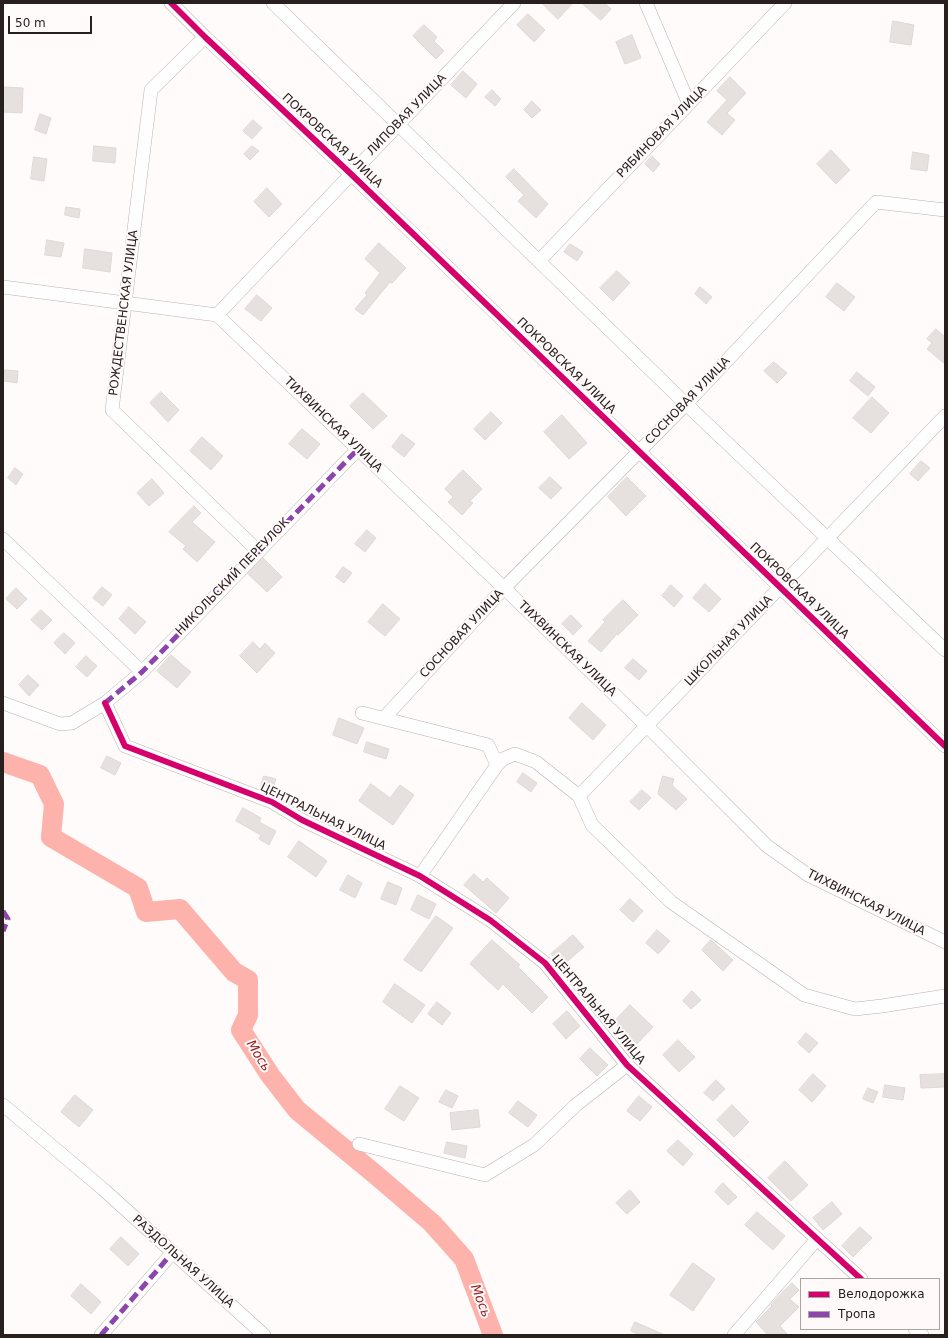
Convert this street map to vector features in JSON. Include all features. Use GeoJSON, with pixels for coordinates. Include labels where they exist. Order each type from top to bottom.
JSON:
{"type":"FeatureCollection","features":[{"type":"Feature","properties":{"kind":"street","name":"ПОКРОВСКАЯ УЛИЦА"},"geometry":{"type":"LineString","coordinates":[[171,3],[205,37],[351,174],[945,746]]}},
{"type":"Feature","properties":{"kind":"street"},"geometry":{"type":"LineString","coordinates":[[273,3],[686,404],[945,650]]}},
{"type":"Feature","properties":{"kind":"street","name":"ЛИПОВАЯ УЛИЦА"},"geometry":{"type":"LineString","coordinates":[[217,314],[514,3]]}},
{"type":"Feature","properties":{"kind":"street"},"geometry":{"type":"LineString","coordinates":[[646,3],[689,104]]}},
{"type":"Feature","properties":{"kind":"street","name":"РЯБИНОВАЯ УЛИЦА"},"geometry":{"type":"LineString","coordinates":[[539,261],[785,3]]}},
{"type":"Feature","properties":{"kind":"street","name":"РОЖДЕСТВЕНСКАЯ УЛИЦА"},"geometry":{"type":"LineString","coordinates":[[205,37],[151,90],[112,410],[258,551]]}},
{"type":"Feature","properties":{"kind":"street","name":"СОСНОВАЯ УЛИЦА"},"geometry":{"type":"LineString","coordinates":[[384,718],[504,588],[686,404],[876,202],[945,210]]}},
{"type":"Feature","properties":{"kind":"street"},"geometry":{"type":"LineString","coordinates":[[3,287],[217,314]]}},
{"type":"Feature","properties":{"kind":"street","name":"ТИХВИНСКАЯ УЛИЦА"},"geometry":{"type":"LineString","coordinates":[[217,314],[504,588],[767,846],[808,875],[945,942]]}},
{"type":"Feature","properties":{"kind":"street","name":"ШКОЛЬНАЯ УЛИЦА"},"geometry":{"type":"LineString","coordinates":[[579,796],[945,416]]}},
{"type":"Feature","properties":{"kind":"street","name":"НИКОЛЬСКИЙ ПЕРЕУЛОК"},"geometry":{"type":"LineString","coordinates":[[3,703],[60,724],[72,723],[105,703],[142,672],[358,449]]}},
{"type":"Feature","properties":{"kind":"street"},"geometry":{"type":"LineString","coordinates":[[3,539],[142,672]]}},
{"type":"Feature","properties":{"kind":"street","name":"ЦЕНТРАЛЬНАЯ УЛИЦА"},"geometry":{"type":"LineString","coordinates":[[105,703],[125,746],[272,802],[302,820],[420,876],[490,920],[545,963],[627,1065],[860,1278]]}},
{"type":"Feature","properties":{"kind":"street"},"geometry":{"type":"LineString","coordinates":[[362,713],[488,745],[497,765]]}},
{"type":"Feature","properties":{"kind":"street"},"geometry":{"type":"LineString","coordinates":[[420,876],[497,765],[503,759],[515,754],[536,762],[579,796],[592,825],[671,902],[804,995],[855,1009],[945,996]]}},
{"type":"Feature","properties":{"kind":"street"},"geometry":{"type":"LineString","coordinates":[[359,1144],[484,1175],[534,1145],[576,1105],[627,1065]]}},
{"type":"Feature","properties":{"kind":"street","name":"РАЗДОЛЬНАЯ УЛИЦА"},"geometry":{"type":"LineString","coordinates":[[3,1105],[103,1190],[264,1335]]}},
{"type":"Feature","properties":{"kind":"street"},"geometry":{"type":"LineString","coordinates":[[734,1335],[817,1239]]}},
{"type":"Feature","properties":{"kind":"street"},"geometry":{"type":"LineString","coordinates":[[100,1335],[172,1252]]}},
{"type":"Feature","properties":{"kind":"building"},"geometry":{"type":"Polygon","coordinates":[[[542,3],[573,3],[558,19],[542,3]]]}},
{"type":"Feature","properties":{"kind":"building"},"geometry":{"type":"Polygon","coordinates":[[[582,3],[605,3],[611,9],[601,20],[582,3]]]}},
{"type":"Feature","properties":{"kind":"building"},"geometry":{"type":"Polygon","coordinates":[[[528,14],[545,30],[534,42],[517,25],[528,14]]]}},
{"type":"Feature","properties":{"kind":"building"},"geometry":{"type":"Polygon","coordinates":[[[893,21],[914,25],[911,45],[890,42],[893,21]]]}},
{"type":"Feature","properties":{"kind":"building"},"geometry":{"type":"Polygon","coordinates":[[[424,25],[437,37],[434,41],[444,51],[436,59],[413,36],[424,25]]]}},
{"type":"Feature","properties":{"kind":"building"},"geometry":{"type":"Polygon","coordinates":[[[632,35],[641,58],[625,64],[616,42],[632,35]]]}},
{"type":"Feature","properties":{"kind":"building"},"geometry":{"type":"Polygon","coordinates":[[[463,71],[477,84],[466,98],[451,85],[463,71]]]}},
{"type":"Feature","properties":{"kind":"building"},"geometry":{"type":"Polygon","coordinates":[[[730,77],[746,93],[727,113],[735,120],[722,135],[707,122],[727,100],[717,91],[730,77]]]}},
{"type":"Feature","properties":{"kind":"building"},"geometry":{"type":"Polygon","coordinates":[[[3,87],[23,88],[22,113],[3,112],[3,87]]]}},
{"type":"Feature","properties":{"kind":"building"},"geometry":{"type":"Polygon","coordinates":[[[492,90],[501,99],[495,106],[485,97],[492,90]]]}},
{"type":"Feature","properties":{"kind":"building"},"geometry":{"type":"Polygon","coordinates":[[[532,101],[541,110],[532,118],[524,110],[532,101]]]}},
{"type":"Feature","properties":{"kind":"building"},"geometry":{"type":"Polygon","coordinates":[[[40,114],[51,118],[46,134],[35,130],[40,114]]]}},
{"type":"Feature","properties":{"kind":"building"},"geometry":{"type":"Polygon","coordinates":[[[253,120],[262,128],[252,139],[243,131],[253,120]]]}},
{"type":"Feature","properties":{"kind":"building"},"geometry":{"type":"Polygon","coordinates":[[[94,146],[116,148],[115,163],[93,161],[94,146]]]}},
{"type":"Feature","properties":{"kind":"building"},"geometry":{"type":"Polygon","coordinates":[[[252,146],[259,151],[250,160],[244,154],[252,146]]]}},
{"type":"Feature","properties":{"kind":"building"},"geometry":{"type":"Polygon","coordinates":[[[831,150],[850,170],[836,184],[817,164],[831,150]]]}},
{"type":"Feature","properties":{"kind":"building"},"geometry":{"type":"Polygon","coordinates":[[[913,152],[929,155],[927,171],[911,169],[913,152]]]}},
{"type":"Feature","properties":{"kind":"building"},"geometry":{"type":"Polygon","coordinates":[[[652,156],[660,164],[653,172],[645,164],[652,156]]]}},
{"type":"Feature","properties":{"kind":"building"},"geometry":{"type":"Polygon","coordinates":[[[34,157],[47,159],[44,181],[31,179],[34,157]]]}},
{"type":"Feature","properties":{"kind":"building"},"geometry":{"type":"Polygon","coordinates":[[[514,169],[548,204],[536,218],[518,201],[524,195],[506,177],[514,169]]]}},
{"type":"Feature","properties":{"kind":"building"},"geometry":{"type":"Polygon","coordinates":[[[267,188],[282,204],[269,217],[254,202],[267,188]]]}},
{"type":"Feature","properties":{"kind":"building"},"geometry":{"type":"Polygon","coordinates":[[[66,207],[80,209],[79,218],[65,215],[66,207]]]}},
{"type":"Feature","properties":{"kind":"building"},"geometry":{"type":"Polygon","coordinates":[[[47,240],[64,243],[61,257],[45,255],[47,240]]]}},
{"type":"Feature","properties":{"kind":"building"},"geometry":{"type":"Polygon","coordinates":[[[379,243],[406,268],[392,283],[390,282],[363,315],[355,309],[367,295],[365,293],[380,273],[365,259],[379,243]]]}},
{"type":"Feature","properties":{"kind":"building"},"geometry":{"type":"Polygon","coordinates":[[[570,244],[583,252],[577,261],[564,252],[570,244]]]}},
{"type":"Feature","properties":{"kind":"building"},"geometry":{"type":"Polygon","coordinates":[[[85,249],[112,253],[110,272],[83,268],[85,249]]]}},
{"type":"Feature","properties":{"kind":"building"},"geometry":{"type":"Polygon","coordinates":[[[617,271],[630,283],[613,301],[600,288],[617,271]]]}},
{"type":"Feature","properties":{"kind":"building"},"geometry":{"type":"Polygon","coordinates":[[[837,283],[855,297],[844,311],[826,297],[837,283]]]}},
{"type":"Feature","properties":{"kind":"building"},"geometry":{"type":"Polygon","coordinates":[[[700,287],[712,297],[706,304],[695,294],[700,287]]]}},
{"type":"Feature","properties":{"kind":"building"},"geometry":{"type":"Polygon","coordinates":[[[257,295],[272,308],[261,321],[245,309],[257,295]]]}},
{"type":"Feature","properties":{"kind":"building"},"geometry":{"type":"Polygon","coordinates":[[[936,329],[945,337],[945,364],[927,349],[932,343],[927,339],[936,329]]]}},
{"type":"Feature","properties":{"kind":"building"},"geometry":{"type":"Polygon","coordinates":[[[774,362],[787,373],[777,383],[764,371],[774,362]]]}},
{"type":"Feature","properties":{"kind":"building"},"geometry":{"type":"Polygon","coordinates":[[[5,370],[18,371],[17,383],[4,381],[5,370]]]}},
{"type":"Feature","properties":{"kind":"building"},"geometry":{"type":"Polygon","coordinates":[[[857,372],[875,387],[868,396],[850,381],[857,372]]]}},
{"type":"Feature","properties":{"kind":"building"},"geometry":{"type":"Polygon","coordinates":[[[161,392],[179,410],[168,422],[150,403],[161,392]]]}},
{"type":"Feature","properties":{"kind":"building"},"geometry":{"type":"Polygon","coordinates":[[[363,393],[387,416],[373,429],[350,406],[363,393]]]}},
{"type":"Feature","properties":{"kind":"building"},"geometry":{"type":"Polygon","coordinates":[[[872,397],[889,413],[871,433],[853,418],[872,397]]]}},
{"type":"Feature","properties":{"kind":"building"},"geometry":{"type":"Polygon","coordinates":[[[491,412],[502,423],[485,440],[474,429],[491,412]]]}},
{"type":"Feature","properties":{"kind":"building"},"geometry":{"type":"Polygon","coordinates":[[[562,415],[587,443],[569,459],[544,432],[562,415]]]}},
{"type":"Feature","properties":{"kind":"building"},"geometry":{"type":"Polygon","coordinates":[[[302,429],[320,444],[307,459],[289,444],[302,429]]]}},
{"type":"Feature","properties":{"kind":"building"},"geometry":{"type":"Polygon","coordinates":[[[402,434],[415,444],[404,457],[392,447],[402,434]]]}},
{"type":"Feature","properties":{"kind":"building"},"geometry":{"type":"Polygon","coordinates":[[[202,437],[223,456],[211,470],[190,451],[202,437]]]}},
{"type":"Feature","properties":{"kind":"building"},"geometry":{"type":"Polygon","coordinates":[[[921,461],[930,468],[918,481],[910,474],[921,461]]]}},
{"type":"Feature","properties":{"kind":"building"},"geometry":{"type":"Polygon","coordinates":[[[15,468],[23,474],[16,485],[8,478],[15,468]]]}},
{"type":"Feature","properties":{"kind":"building"},"geometry":{"type":"Polygon","coordinates":[[[463,470],[482,489],[470,501],[473,503],[462,515],[448,502],[453,497],[445,489],[463,470]]]}},
{"type":"Feature","properties":{"kind":"building"},"geometry":{"type":"Polygon","coordinates":[[[550,477],[562,488],[551,499],[539,488],[550,477]]]}},
{"type":"Feature","properties":{"kind":"building"},"geometry":{"type":"Polygon","coordinates":[[[627,477],[646,496],[626,516],[608,497],[627,477]]]}},
{"type":"Feature","properties":{"kind":"building"},"geometry":{"type":"Polygon","coordinates":[[[152,479],[164,493],[149,506],[137,493],[152,479]]]}},
{"type":"Feature","properties":{"kind":"building"},"geometry":{"type":"Polygon","coordinates":[[[194,506],[201,513],[192,522],[215,542],[197,562],[183,549],[186,546],[169,532],[194,506]]]}},
{"type":"Feature","properties":{"kind":"building"},"geometry":{"type":"Polygon","coordinates":[[[367,530],[376,538],[365,552],[355,544],[367,530]]]}},
{"type":"Feature","properties":{"kind":"building"},"geometry":{"type":"Polygon","coordinates":[[[263,558],[282,577],[267,592],[248,574],[263,558]]]}},
{"type":"Feature","properties":{"kind":"building"},"geometry":{"type":"Polygon","coordinates":[[[343,567],[352,573],[344,583],[336,577],[343,567]]]}},
{"type":"Feature","properties":{"kind":"building"},"geometry":{"type":"Polygon","coordinates":[[[705,584],[721,599],[709,612],[693,598],[705,584]]]}},
{"type":"Feature","properties":{"kind":"building"},"geometry":{"type":"Polygon","coordinates":[[[671,585],[683,596],[674,607],[662,596],[671,585]]]}},
{"type":"Feature","properties":{"kind":"building"},"geometry":{"type":"Polygon","coordinates":[[[102,587],[112,595],[103,606],[93,598],[102,587]]]}},
{"type":"Feature","properties":{"kind":"building"},"geometry":{"type":"Polygon","coordinates":[[[16,588],[27,599],[17,609],[6,599],[16,588]]]}},
{"type":"Feature","properties":{"kind":"building"},"geometry":{"type":"Polygon","coordinates":[[[623,600],[638,615],[618,635],[617,634],[601,652],[588,641],[605,622],[603,620],[623,600]]]}},
{"type":"Feature","properties":{"kind":"building"},"geometry":{"type":"Polygon","coordinates":[[[383,604],[400,619],[385,636],[368,622],[383,604]]]}},
{"type":"Feature","properties":{"kind":"building"},"geometry":{"type":"Polygon","coordinates":[[[129,607],[146,622],[135,634],[119,619],[129,607]]]}},
{"type":"Feature","properties":{"kind":"building"},"geometry":{"type":"Polygon","coordinates":[[[41,610],[52,620],[42,630],[31,620],[41,610]]]}},
{"type":"Feature","properties":{"kind":"building"},"geometry":{"type":"Polygon","coordinates":[[[571,615],[582,626],[573,635],[562,624],[571,615]]]}},
{"type":"Feature","properties":{"kind":"building"},"geometry":{"type":"Polygon","coordinates":[[[64,633],[75,643],[65,654],[54,643],[64,633]]]}},
{"type":"Feature","properties":{"kind":"building"},"geometry":{"type":"Polygon","coordinates":[[[253,642],[260,649],[265,643],[275,653],[257,673],[240,656],[253,642]]]}},
{"type":"Feature","properties":{"kind":"building"},"geometry":{"type":"Polygon","coordinates":[[[171,655],[191,672],[177,688],[157,671],[171,655]]]}},
{"type":"Feature","properties":{"kind":"building"},"geometry":{"type":"Polygon","coordinates":[[[86,656],[97,666],[87,677],[76,667],[86,656]]]}},
{"type":"Feature","properties":{"kind":"building"},"geometry":{"type":"Polygon","coordinates":[[[633,659],[647,671],[639,680],[625,668],[633,659]]]}},
{"type":"Feature","properties":{"kind":"building"},"geometry":{"type":"Polygon","coordinates":[[[28,675],[39,685],[29,696],[19,685],[28,675]]]}},
{"type":"Feature","properties":{"kind":"building"},"geometry":{"type":"Polygon","coordinates":[[[582,703],[606,725],[593,740],[569,718],[582,703]]]}},
{"type":"Feature","properties":{"kind":"building"},"geometry":{"type":"Polygon","coordinates":[[[339,718],[364,728],[357,744],[333,735],[339,718]]]}},
{"type":"Feature","properties":{"kind":"building"},"geometry":{"type":"Polygon","coordinates":[[[367,742],[389,749],[386,759],[364,752],[367,742]]]}},
{"type":"Feature","properties":{"kind":"building"},"geometry":{"type":"Polygon","coordinates":[[[107,756],[121,763],[115,775],[101,768],[107,756]]]}},
{"type":"Feature","properties":{"kind":"building"},"geometry":{"type":"Polygon","coordinates":[[[523,773],[537,783],[531,792],[517,782],[523,773]]]}},
{"type":"Feature","properties":{"kind":"building"},"geometry":{"type":"Polygon","coordinates":[[[264,776],[276,779],[273,789],[261,785],[264,776]]]}},
{"type":"Feature","properties":{"kind":"building"},"geometry":{"type":"Polygon","coordinates":[[[663,776],[674,779],[672,785],[687,799],[676,810],[658,794],[663,776]]]}},
{"type":"Feature","properties":{"kind":"building"},"geometry":{"type":"Polygon","coordinates":[[[371,784],[390,798],[400,785],[414,795],[393,825],[359,801],[371,784]]]}},
{"type":"Feature","properties":{"kind":"building"},"geometry":{"type":"Polygon","coordinates":[[[642,790],[651,798],[639,810],[630,802],[642,790]]]}},
{"type":"Feature","properties":{"kind":"building"},"geometry":{"type":"Polygon","coordinates":[[[243,808],[261,818],[259,822],[276,831],[269,845],[259,839],[261,835],[236,821],[243,808]]]}},
{"type":"Feature","properties":{"kind":"building"},"geometry":{"type":"Polygon","coordinates":[[[299,841],[327,861],[316,877],[288,857],[299,841]]]}},
{"type":"Feature","properties":{"kind":"building"},"geometry":{"type":"Polygon","coordinates":[[[474,874],[483,882],[487,878],[509,898],[496,913],[464,885],[474,874]]]}},
{"type":"Feature","properties":{"kind":"building"},"geometry":{"type":"Polygon","coordinates":[[[348,875],[362,883],[355,898],[340,890],[348,875]]]}},
{"type":"Feature","properties":{"kind":"building"},"geometry":{"type":"Polygon","coordinates":[[[388,882],[402,888],[396,905],[381,899],[388,882]]]}},
{"type":"Feature","properties":{"kind":"building"},"geometry":{"type":"Polygon","coordinates":[[[418,895],[436,904],[429,919],[411,910],[418,895]]]}},
{"type":"Feature","properties":{"kind":"building"},"geometry":{"type":"Polygon","coordinates":[[[630,899],[643,911],[633,922],[620,910],[630,899]]]}},
{"type":"Feature","properties":{"kind":"building"},"geometry":{"type":"Polygon","coordinates":[[[436,916],[453,928],[421,972],[404,960],[436,916]]]}},
{"type":"Feature","properties":{"kind":"building"},"geometry":{"type":"Polygon","coordinates":[[[657,930],[670,941],[658,954],[646,943],[657,930]]]}},
{"type":"Feature","properties":{"kind":"building"},"geometry":{"type":"Polygon","coordinates":[[[573,935],[584,947],[562,966],[551,954],[573,935]]]}},
{"type":"Feature","properties":{"kind":"building"},"geometry":{"type":"Polygon","coordinates":[[[492,940],[520,965],[518,967],[548,997],[532,1013],[503,984],[498,990],[470,964],[492,940]]]}},
{"type":"Feature","properties":{"kind":"building"},"geometry":{"type":"Polygon","coordinates":[[[711,940],[733,960],[723,971],[702,950],[711,940]]]}},
{"type":"Feature","properties":{"kind":"building"},"geometry":{"type":"Polygon","coordinates":[[[395,984],[425,1005],[412,1023],[383,1002],[395,984]]]}},
{"type":"Feature","properties":{"kind":"building"},"geometry":{"type":"Polygon","coordinates":[[[692,991],[701,1000],[691,1009],[683,1001],[692,991]]]}},
{"type":"Feature","properties":{"kind":"building"},"geometry":{"type":"Polygon","coordinates":[[[437,1002],[451,1013],[442,1025],[428,1014],[437,1002]]]}},
{"type":"Feature","properties":{"kind":"building"},"geometry":{"type":"Polygon","coordinates":[[[630,1005],[653,1027],[637,1044],[614,1022],[630,1005]]]}},
{"type":"Feature","properties":{"kind":"building"},"geometry":{"type":"Polygon","coordinates":[[[567,1011],[580,1026],[566,1039],[553,1024],[567,1011]]]}},
{"type":"Feature","properties":{"kind":"building"},"geometry":{"type":"Polygon","coordinates":[[[806,1033],[818,1043],[809,1053],[798,1043],[806,1033]]]}},
{"type":"Feature","properties":{"kind":"building"},"geometry":{"type":"Polygon","coordinates":[[[678,1040],[695,1057],[679,1072],[663,1055],[678,1040]]]}},
{"type":"Feature","properties":{"kind":"building"},"geometry":{"type":"Polygon","coordinates":[[[590,1048],[608,1065],[597,1076],[580,1059],[590,1048]]]}},
{"type":"Feature","properties":{"kind":"building"},"geometry":{"type":"Polygon","coordinates":[[[813,1074],[826,1086],[812,1102],[799,1090],[813,1074]]]}},
{"type":"Feature","properties":{"kind":"building"},"geometry":{"type":"Polygon","coordinates":[[[945,1074],[945,1087],[921,1088],[920,1075],[945,1074]]]}},
{"type":"Feature","properties":{"kind":"building"},"geometry":{"type":"Polygon","coordinates":[[[716,1080],[725,1089],[713,1101],[704,1093],[716,1080]]]}},
{"type":"Feature","properties":{"kind":"building"},"geometry":{"type":"Polygon","coordinates":[[[885,1085],[905,1088],[903,1100],[883,1097],[885,1085]]]}},
{"type":"Feature","properties":{"kind":"building"},"geometry":{"type":"Polygon","coordinates":[[[400,1086],[419,1098],[404,1121],[385,1109],[400,1086]]]}},
{"type":"Feature","properties":{"kind":"building"},"geometry":{"type":"Polygon","coordinates":[[[868,1088],[878,1092],[873,1103],[863,1099],[868,1088]]]}},
{"type":"Feature","properties":{"kind":"building"},"geometry":{"type":"Polygon","coordinates":[[[446,1090],[458,1096],[452,1108],[439,1102],[446,1090]]]}},
{"type":"Feature","properties":{"kind":"building"},"geometry":{"type":"Polygon","coordinates":[[[75,1095],[93,1110],[79,1127],[61,1112],[75,1095]]]}},
{"type":"Feature","properties":{"kind":"building"},"geometry":{"type":"Polygon","coordinates":[[[639,1096],[652,1107],[640,1121],[627,1111],[639,1096]]]}},
{"type":"Feature","properties":{"kind":"building"},"geometry":{"type":"Polygon","coordinates":[[[518,1101],[537,1115],[528,1127],[509,1113],[518,1101]]]}},
{"type":"Feature","properties":{"kind":"building"},"geometry":{"type":"Polygon","coordinates":[[[732,1105],[749,1122],[734,1137],[717,1120],[732,1105]]]}},
{"type":"Feature","properties":{"kind":"building"},"geometry":{"type":"Polygon","coordinates":[[[478,1110],[480,1127],[452,1130],[450,1113],[478,1110]]]}},
{"type":"Feature","properties":{"kind":"building"},"geometry":{"type":"Polygon","coordinates":[[[678,1140],[693,1154],[683,1166],[667,1151],[678,1140]]]}},
{"type":"Feature","properties":{"kind":"building"},"geometry":{"type":"Polygon","coordinates":[[[447,1142],[467,1146],[465,1158],[444,1153],[447,1142]]]}},
{"type":"Feature","properties":{"kind":"building"},"geometry":{"type":"Polygon","coordinates":[[[785,1161],[808,1185],[791,1201],[768,1178],[785,1161]]]}},
{"type":"Feature","properties":{"kind":"building"},"geometry":{"type":"Polygon","coordinates":[[[723,1183],[737,1197],[728,1205],[715,1192],[723,1183]]]}},
{"type":"Feature","properties":{"kind":"building"},"geometry":{"type":"Polygon","coordinates":[[[630,1190],[640,1202],[627,1214],[616,1203],[630,1190]]]}},
{"type":"Feature","properties":{"kind":"building"},"geometry":{"type":"Polygon","coordinates":[[[832,1202],[842,1214],[823,1230],[813,1218],[832,1202]]]}},
{"type":"Feature","properties":{"kind":"building"},"geometry":{"type":"Polygon","coordinates":[[[757,1212],[785,1236],[773,1250],[745,1225],[757,1212]]]}},
{"type":"Feature","properties":{"kind":"building"},"geometry":{"type":"Polygon","coordinates":[[[860,1227],[872,1238],[853,1257],[842,1246],[860,1227]]]}},
{"type":"Feature","properties":{"kind":"building"},"geometry":{"type":"Polygon","coordinates":[[[121,1237],[139,1254],[128,1266],[110,1249],[121,1237]]]}},
{"type":"Feature","properties":{"kind":"building"},"geometry":{"type":"Polygon","coordinates":[[[693,1263],[715,1279],[693,1311],[670,1295],[693,1263]]]}},
{"type":"Feature","properties":{"kind":"building"},"geometry":{"type":"Polygon","coordinates":[[[792,1283],[799,1290],[790,1299],[799,1307],[780,1326],[788,1335],[768,1335],[756,1322],[792,1283]]]}},
{"type":"Feature","properties":{"kind":"building"},"geometry":{"type":"Polygon","coordinates":[[[81,1284],[101,1302],[91,1314],[71,1296],[81,1284]]]}},
{"type":"Feature","properties":{"kind":"building"},"geometry":{"type":"Polygon","coordinates":[[[635,1322],[665,1335],[640,1335],[631,1331],[635,1322]]]}},
{"type":"Feature","properties":{"kind":"waterway","name":"Мось"},"geometry":{"type":"LineString","coordinates":[[3,762],[40,775],[54,804],[51,837],[138,888],[146,912],[180,909],[234,972],[248,980],[248,1015],[241,1030],[270,1075],[297,1110],[432,1223],[464,1259],[493,1335]]}},
{"type":"Feature","properties":{"kind":"marked path"},"geometry":{"type":"LineString","coordinates":[[105,703],[142,672],[358,449]]}},
{"type":"Feature","properties":{"kind":"marked path"},"geometry":{"type":"LineString","coordinates":[[3,911],[8,919],[3,931]]}},
{"type":"Feature","properties":{"kind":"marked path"},"geometry":{"type":"LineString","coordinates":[[101,1335],[173,1252]]}},
{"type":"Feature","properties":{"kind":"cycle path"},"geometry":{"type":"LineString","coordinates":[[171,3],[205,37],[351,174],[945,746]]}},
{"type":"Feature","properties":{"kind":"cycle path"},"geometry":{"type":"LineString","coordinates":[[105,703],[125,746],[272,802],[302,820],[420,876],[490,920],[545,963],[627,1065],[860,1278]]}}]}
